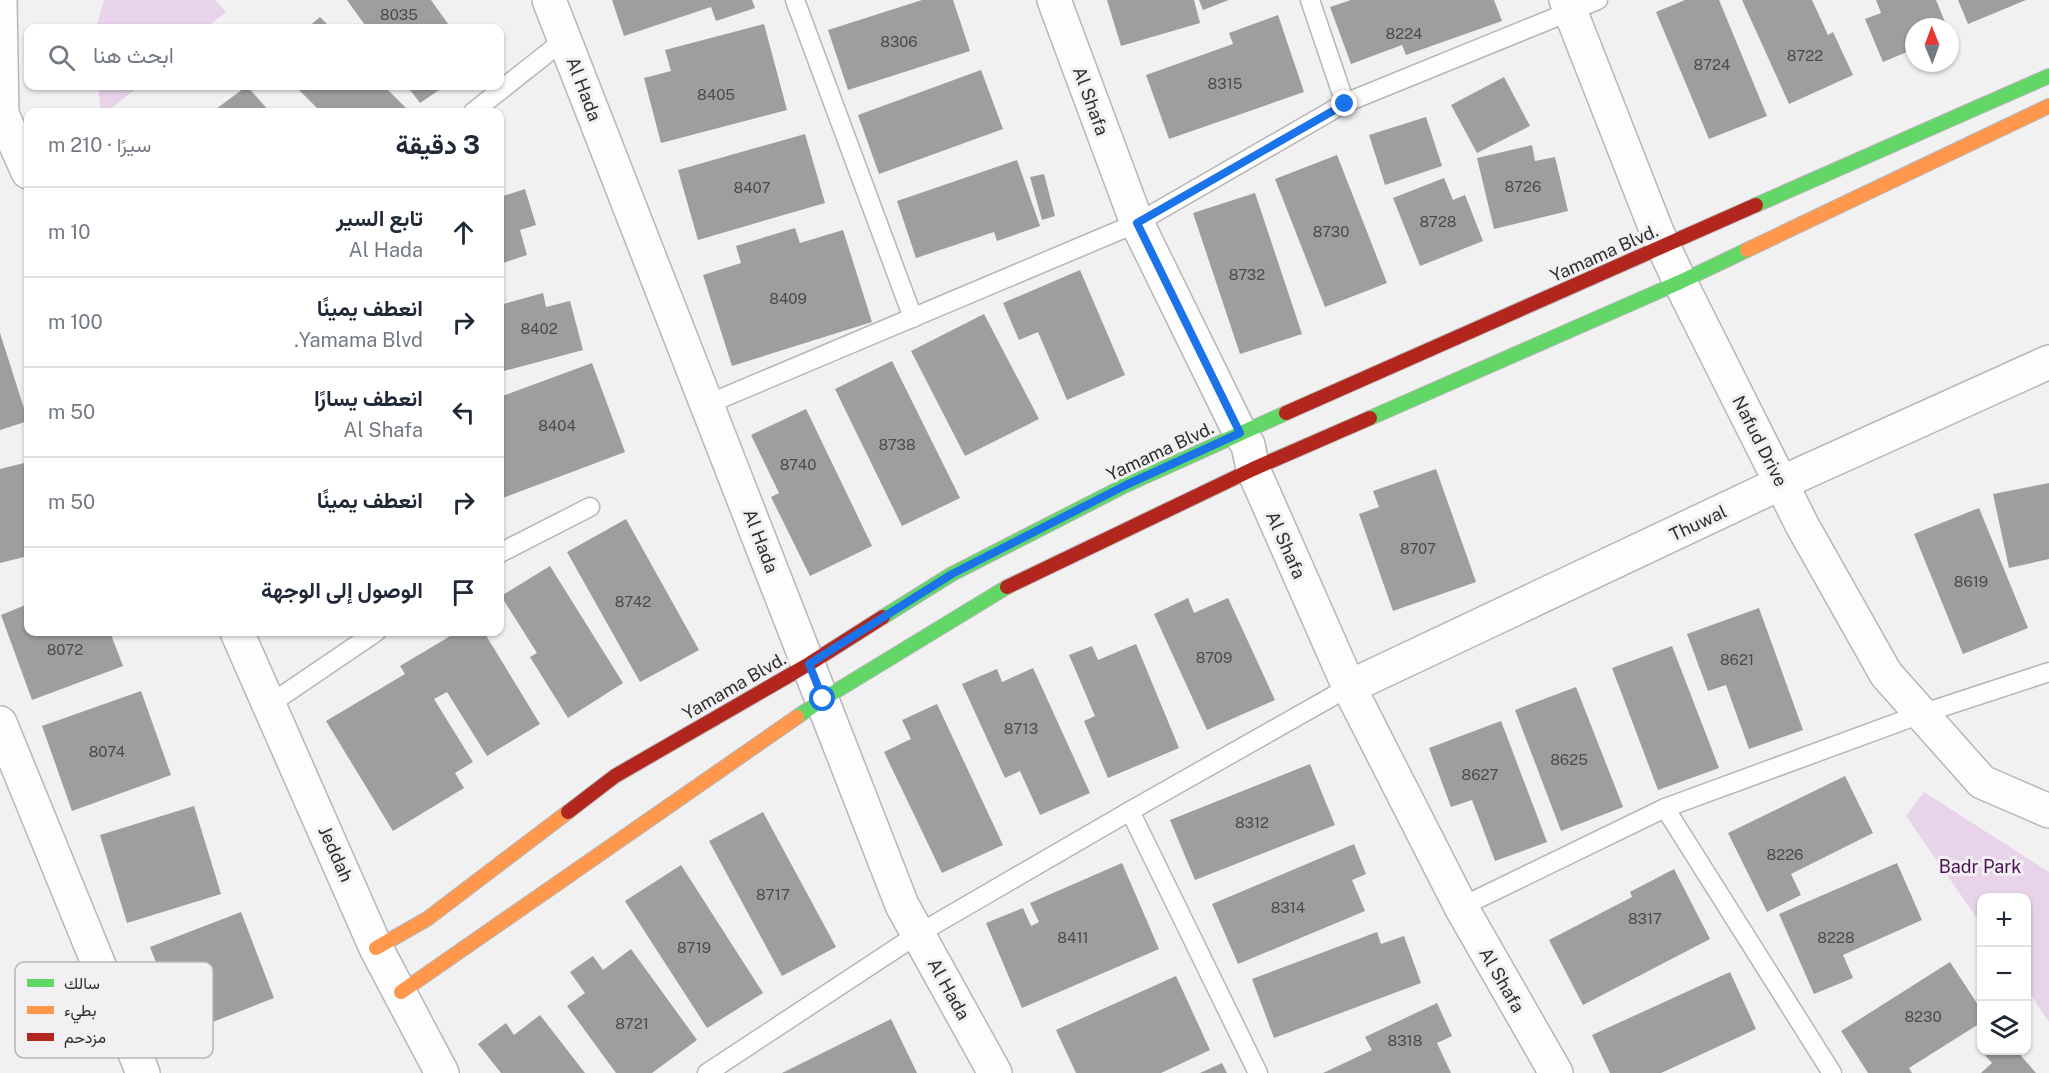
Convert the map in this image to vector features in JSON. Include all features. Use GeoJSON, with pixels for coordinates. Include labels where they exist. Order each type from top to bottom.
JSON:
{"type":"FeatureCollection","features":[{"type":"Feature","properties":{"kind":"main road","name":"Yamama Blvd."},"geometry":{"type":"LineString","coordinates":[[376,948],[427,919],[615,776],[809,664],[952,574],[1126,485],[1240,433],[2049,76]]}},
{"type":"Feature","properties":{"kind":"main road"},"geometry":{"type":"LineString","coordinates":[[401,992],[823,699],[1010,585],[1253,469],[1680,282],[2049,106]]}},
{"type":"Feature","properties":{"kind":"street"},"geometry":{"type":"LineString","coordinates":[[0,0],[2,114],[24,163]]}},
{"type":"Feature","properties":{"kind":"street","name":"Al Hada"},"geometry":{"type":"LineString","coordinates":[[549,0],[902,905],[995,1073]]}},
{"type":"Feature","properties":{"kind":"street","name":"Al Shafa"},"geometry":{"type":"LineString","coordinates":[[1054,0],[1137,223],[1248,445],[1253,469],[1349,687],[1461,907],[1556,1073]]}},
{"type":"Feature","properties":{"kind":"street","name":"Nafud Drive"},"geometry":{"type":"LineString","coordinates":[[1578,4],[1664,246],[1680,282],[1802,525],[1886,674],[1982,782],[2049,811]]}},
{"type":"Feature","properties":{"kind":"street","name":"Thuwal"},"geometry":{"type":"LineString","coordinates":[[1349,687],[1781,483],[2049,362]]}},
{"type":"Feature","properties":{"kind":"street","name":"Jeddah"},"geometry":{"type":"LineString","coordinates":[[239,636],[376,948],[442,1073]]}},
{"type":"Feature","properties":{"kind":"street"},"geometry":{"type":"LineString","coordinates":[[0,723],[98,962]]}},
{"type":"Feature","properties":{"kind":"street"},"geometry":{"type":"LineString","coordinates":[[137,1058],[143,1073]]}},
{"type":"Feature","properties":{"kind":"lane"},"geometry":{"type":"LineString","coordinates":[[795,0],[913,318]]}},
{"type":"Feature","properties":{"kind":"lane"},"geometry":{"type":"LineString","coordinates":[[1310,0],[1345,104]]}},
{"type":"Feature","properties":{"kind":"lane"},"geometry":{"type":"LineString","coordinates":[[708,404],[1137,223],[1345,104],[1578,4]]}},
{"type":"Feature","properties":{"kind":"lane"},"geometry":{"type":"LineString","coordinates":[[504,87],[564,40]]}},
{"type":"Feature","properties":{"kind":"lane"},"geometry":{"type":"LineString","coordinates":[[478,108],[501,90]]}},
{"type":"Feature","properties":{"kind":"lane"},"geometry":{"type":"LineString","coordinates":[[504,551],[590,507]]}},
{"type":"Feature","properties":{"kind":"lane"},"geometry":{"type":"LineString","coordinates":[[270,704],[370,636]]}},
{"type":"Feature","properties":{"kind":"lane"},"geometry":{"type":"LineString","coordinates":[[1461,907],[1665,808],[1922,714],[2049,672]]}},
{"type":"Feature","properties":{"kind":"lane"},"geometry":{"type":"LineString","coordinates":[[716,1070],[918,934],[1349,687]]}},
{"type":"Feature","properties":{"kind":"lane"},"geometry":{"type":"LineString","coordinates":[[1665,808],[1832,1073]]}},
{"type":"Feature","properties":{"kind":"lane"},"geometry":{"type":"LineString","coordinates":[[1130,811],[1258,1073]]}},
{"type":"Feature","properties":{"kind":"green space"},"geometry":{"type":"Polygon","coordinates":[[[104,0],[215,0],[226,12],[211,24],[97,24],[104,0]]]}},
{"type":"Feature","properties":{"kind":"green space"},"geometry":{"type":"Polygon","coordinates":[[[98,90],[134,90],[112,108],[101,108],[98,90]]]}},
{"type":"Feature","properties":{"kind":"green space","name":"Badr Park"},"geometry":{"type":"Polygon","coordinates":[[[1924,792],[2049,872],[2049,1022],[2031,996],[2031,893],[1977,893],[1977,918],[1906,816],[1924,792]]]}},
{"type":"Feature","properties":{"kind":"building"},"geometry":{"type":"Polygon","coordinates":[[[347,0],[431,0],[448,24],[364,24],[347,0]]]}},
{"type":"Feature","properties":{"kind":"building"},"geometry":{"type":"Polygon","coordinates":[[[612,0],[752,0],[755,8],[716,21],[711,7],[624,36],[612,0]]]}},
{"type":"Feature","properties":{"kind":"building"},"geometry":{"type":"Polygon","coordinates":[[[922,0],[953,0],[970,51],[848,90],[828,30],[922,0]]]}},
{"type":"Feature","properties":{"kind":"building"},"geometry":{"type":"Polygon","coordinates":[[[1107,0],[1194,0],[1200,23],[1121,46],[1107,0]]]}},
{"type":"Feature","properties":{"kind":"building"},"geometry":{"type":"Polygon","coordinates":[[[1199,0],[1229,0],[1203,10],[1199,0]]]}},
{"type":"Feature","properties":{"kind":"building"},"geometry":{"type":"Polygon","coordinates":[[[1351,0],[1494,0],[1502,21],[1406,55],[1402,45],[1351,64],[1330,7],[1351,0]]]}},
{"type":"Feature","properties":{"kind":"building"},"geometry":{"type":"Polygon","coordinates":[[[1685,0],[1719,0],[1767,116],[1709,139],[1656,12],[1685,0]]]}},
{"type":"Feature","properties":{"kind":"building"},"geometry":{"type":"Polygon","coordinates":[[[1742,0],[1812,0],[1828,35],[1833,32],[1853,75],[1789,104],[1742,0]]]}},
{"type":"Feature","properties":{"kind":"building"},"geometry":{"type":"Polygon","coordinates":[[[1876,0],[1936,0],[1943,18],[1905,18],[1905,53],[1883,62],[1865,19],[1881,13],[1876,0]]]}},
{"type":"Feature","properties":{"kind":"building"},"geometry":{"type":"Polygon","coordinates":[[[1958,0],[2026,0],[1968,24],[1958,0]]]}},
{"type":"Feature","properties":{"kind":"building"},"geometry":{"type":"Polygon","coordinates":[[[1278,15],[1304,92],[1169,139],[1146,75],[1233,44],[1229,33],[1278,15]]]}},
{"type":"Feature","properties":{"kind":"building"},"geometry":{"type":"Polygon","coordinates":[[[320,17],[327,24],[312,24],[320,17]]]}},
{"type":"Feature","properties":{"kind":"building"},"geometry":{"type":"Polygon","coordinates":[[[764,24],[787,110],[661,143],[644,78],[671,71],[665,50],[764,24]]]}},
{"type":"Feature","properties":{"kind":"building"},"geometry":{"type":"Polygon","coordinates":[[[981,70],[1003,129],[879,174],[858,115],[981,70]]]}},
{"type":"Feature","properties":{"kind":"building"},"geometry":{"type":"Polygon","coordinates":[[[1504,77],[1530,126],[1477,153],[1451,105],[1504,77]]]}},
{"type":"Feature","properties":{"kind":"building"},"geometry":{"type":"Polygon","coordinates":[[[242,90],[251,90],[266,108],[217,108],[242,90]]]}},
{"type":"Feature","properties":{"kind":"building"},"geometry":{"type":"Polygon","coordinates":[[[299,90],[388,90],[406,108],[317,108],[299,90]]]}},
{"type":"Feature","properties":{"kind":"building"},"geometry":{"type":"Polygon","coordinates":[[[410,90],[439,90],[420,103],[410,90]]]}},
{"type":"Feature","properties":{"kind":"building"},"geometry":{"type":"Polygon","coordinates":[[[1426,117],[1442,166],[1385,185],[1369,135],[1426,117]]]}},
{"type":"Feature","properties":{"kind":"building"},"geometry":{"type":"Polygon","coordinates":[[[805,134],[825,203],[698,240],[678,170],[805,134]]]}},
{"type":"Feature","properties":{"kind":"building"},"geometry":{"type":"Polygon","coordinates":[[[1532,145],[1535,161],[1555,157],[1568,211],[1494,229],[1477,158],[1532,145]]]}},
{"type":"Feature","properties":{"kind":"building"},"geometry":{"type":"Polygon","coordinates":[[[1337,155],[1387,283],[1325,307],[1275,179],[1337,155]]]}},
{"type":"Feature","properties":{"kind":"building"},"geometry":{"type":"Polygon","coordinates":[[[1017,160],[1040,226],[997,241],[994,232],[916,258],[897,201],[1017,160]]]}},
{"type":"Feature","properties":{"kind":"building"},"geometry":{"type":"Polygon","coordinates":[[[1044,174],[1055,216],[1042,220],[1030,177],[1044,174]]]}},
{"type":"Feature","properties":{"kind":"building"},"geometry":{"type":"Polygon","coordinates":[[[1444,178],[1453,200],[1465,195],[1483,241],[1420,266],[1393,198],[1444,178]]]}},
{"type":"Feature","properties":{"kind":"building"},"geometry":{"type":"Polygon","coordinates":[[[525,189],[536,225],[520,230],[527,255],[504,263],[504,196],[525,189]]]}},
{"type":"Feature","properties":{"kind":"building"},"geometry":{"type":"Polygon","coordinates":[[[1255,193],[1302,334],[1240,354],[1193,213],[1255,193]]]}},
{"type":"Feature","properties":{"kind":"building"},"geometry":{"type":"Polygon","coordinates":[[[795,228],[800,243],[843,230],[872,322],[732,366],[703,275],[741,263],[736,246],[795,228]]]}},
{"type":"Feature","properties":{"kind":"building"},"geometry":{"type":"Polygon","coordinates":[[[1080,270],[1125,375],[1067,400],[1038,332],[1019,340],[1003,303],[1080,270]]]}},
{"type":"Feature","properties":{"kind":"building"},"geometry":{"type":"Polygon","coordinates":[[[543,293],[546,307],[570,301],[583,350],[504,371],[504,304],[543,293]]]}},
{"type":"Feature","properties":{"kind":"building"},"geometry":{"type":"Polygon","coordinates":[[[984,314],[1039,419],[965,456],[911,351],[984,314]]]}},
{"type":"Feature","properties":{"kind":"building"},"geometry":{"type":"Polygon","coordinates":[[[0,333],[24,408],[24,422],[0,430],[0,333]]]}},
{"type":"Feature","properties":{"kind":"building"},"geometry":{"type":"Polygon","coordinates":[[[892,361],[960,498],[902,526],[835,389],[892,361]]]}},
{"type":"Feature","properties":{"kind":"building"},"geometry":{"type":"Polygon","coordinates":[[[592,363],[625,452],[504,497],[504,396],[592,363]]]}},
{"type":"Feature","properties":{"kind":"building"},"geometry":{"type":"Polygon","coordinates":[[[806,409],[872,546],[810,576],[771,497],[779,493],[751,435],[806,409]]]}},
{"type":"Feature","properties":{"kind":"building"},"geometry":{"type":"Polygon","coordinates":[[[24,463],[24,557],[0,563],[0,469],[24,463]]]}},
{"type":"Feature","properties":{"kind":"building"},"geometry":{"type":"Polygon","coordinates":[[[1436,469],[1476,582],[1393,611],[1359,514],[1379,507],[1373,491],[1436,469]]]}},
{"type":"Feature","properties":{"kind":"building"},"geometry":{"type":"Polygon","coordinates":[[[2049,483],[2049,559],[2009,568],[1993,494],[2049,483]]]}},
{"type":"Feature","properties":{"kind":"building"},"geometry":{"type":"Polygon","coordinates":[[[1979,508],[2028,628],[1963,654],[1914,534],[1979,508]]]}},
{"type":"Feature","properties":{"kind":"building"},"geometry":{"type":"Polygon","coordinates":[[[626,519],[699,650],[640,682],[567,552],[626,519]]]}},
{"type":"Feature","properties":{"kind":"building"},"geometry":{"type":"Polygon","coordinates":[[[550,566],[623,683],[568,718],[530,657],[537,653],[504,601],[504,594],[550,566]]]}},
{"type":"Feature","properties":{"kind":"building"},"geometry":{"type":"Polygon","coordinates":[[[1188,598],[1194,613],[1228,598],[1275,700],[1207,730],[1154,614],[1188,598]]]}},
{"type":"Feature","properties":{"kind":"building"},"geometry":{"type":"Polygon","coordinates":[[[24,606],[24,636],[112,636],[123,666],[32,700],[1,615],[24,606]]]}},
{"type":"Feature","properties":{"kind":"building"},"geometry":{"type":"Polygon","coordinates":[[[1759,608],[1803,730],[1749,749],[1726,685],[1708,691],[1687,634],[1759,608]]]}},
{"type":"Feature","properties":{"kind":"building"},"geometry":{"type":"Polygon","coordinates":[[[450,636],[486,636],[540,724],[487,756],[447,692],[434,699],[473,762],[455,773],[464,788],[393,831],[326,721],[405,674],[400,666],[450,636]]]}},
{"type":"Feature","properties":{"kind":"building"},"geometry":{"type":"Polygon","coordinates":[[[1136,644],[1179,748],[1108,778],[1084,721],[1095,716],[1069,655],[1092,646],[1098,660],[1136,644]]]}},
{"type":"Feature","properties":{"kind":"building"},"geometry":{"type":"Polygon","coordinates":[[[1672,646],[1719,768],[1658,790],[1612,668],[1672,646]]]}},
{"type":"Feature","properties":{"kind":"building"},"geometry":{"type":"Polygon","coordinates":[[[1033,668],[1090,793],[1040,815],[1020,771],[1005,778],[962,684],[997,669],[1002,682],[1033,668]]]}},
{"type":"Feature","properties":{"kind":"building"},"geometry":{"type":"Polygon","coordinates":[[[1576,687],[1623,807],[1561,831],[1515,710],[1576,687]]]}},
{"type":"Feature","properties":{"kind":"building"},"geometry":{"type":"Polygon","coordinates":[[[141,691],[171,775],[72,811],[42,726],[141,691]]]}},
{"type":"Feature","properties":{"kind":"building"},"geometry":{"type":"Polygon","coordinates":[[[937,704],[1003,845],[942,873],[884,752],[911,739],[902,720],[937,704]]]}},
{"type":"Feature","properties":{"kind":"building"},"geometry":{"type":"Polygon","coordinates":[[[1501,721],[1547,842],[1495,861],[1472,800],[1451,807],[1429,748],[1501,721]]]}},
{"type":"Feature","properties":{"kind":"building"},"geometry":{"type":"Polygon","coordinates":[[[1310,764],[1335,825],[1195,880],[1170,820],[1310,764]]]}},
{"type":"Feature","properties":{"kind":"building"},"geometry":{"type":"Polygon","coordinates":[[[1845,776],[1873,833],[1791,874],[1801,895],[1767,912],[1728,833],[1845,776]]]}},
{"type":"Feature","properties":{"kind":"building"},"geometry":{"type":"Polygon","coordinates":[[[194,806],[221,894],[127,923],[100,835],[194,806]]]}},
{"type":"Feature","properties":{"kind":"building"},"geometry":{"type":"Polygon","coordinates":[[[763,812],[836,947],[782,976],[709,841],[763,812]]]}},
{"type":"Feature","properties":{"kind":"building"},"geometry":{"type":"Polygon","coordinates":[[[1354,844],[1366,874],[1352,880],[1365,911],[1238,964],[1212,904],[1354,844]]]}},
{"type":"Feature","properties":{"kind":"building"},"geometry":{"type":"Polygon","coordinates":[[[1122,863],[1159,949],[1022,1008],[986,923],[1023,908],[1031,926],[1039,922],[1030,903],[1122,863]]]}},
{"type":"Feature","properties":{"kind":"building"},"geometry":{"type":"Polygon","coordinates":[[[1897,863],[1922,920],[1843,955],[1853,978],[1814,994],[1779,914],[1897,863]]]}},
{"type":"Feature","properties":{"kind":"building"},"geometry":{"type":"Polygon","coordinates":[[[681,865],[763,993],[707,1028],[625,901],[681,865]]]}},
{"type":"Feature","properties":{"kind":"building"},"geometry":{"type":"Polygon","coordinates":[[[1674,869],[1710,939],[1583,1005],[1549,940],[1632,897],[1630,892],[1674,869]]]}},
{"type":"Feature","properties":{"kind":"building"},"geometry":{"type":"Polygon","coordinates":[[[241,912],[274,998],[213,1022],[213,962],[156,962],[150,947],[241,912]]]}},
{"type":"Feature","properties":{"kind":"building"},"geometry":{"type":"Polygon","coordinates":[[[1377,932],[1381,944],[1404,936],[1421,983],[1274,1038],[1252,979],[1377,932]]]}},
{"type":"Feature","properties":{"kind":"building"},"geometry":{"type":"Polygon","coordinates":[[[631,949],[697,1040],[652,1073],[616,1073],[567,1006],[585,993],[570,972],[593,956],[603,970],[631,949]]]}},
{"type":"Feature","properties":{"kind":"building"},"geometry":{"type":"Polygon","coordinates":[[[1950,962],[1977,1003],[1977,1025],[1909,1068],[1912,1073],[1868,1073],[1841,1031],[1950,962]]]}},
{"type":"Feature","properties":{"kind":"building"},"geometry":{"type":"Polygon","coordinates":[[[1730,972],[1756,1029],[1661,1073],[1610,1073],[1592,1035],[1730,972]]]}},
{"type":"Feature","properties":{"kind":"building"},"geometry":{"type":"Polygon","coordinates":[[[1176,976],[1210,1050],[1161,1073],[1076,1073],[1056,1030],[1176,976]]]}},
{"type":"Feature","properties":{"kind":"building"},"geometry":{"type":"Polygon","coordinates":[[[1437,1003],[1452,1036],[1437,1043],[1451,1073],[1323,1073],[1372,1050],[1365,1037],[1437,1003]]]}},
{"type":"Feature","properties":{"kind":"building"},"geometry":{"type":"Polygon","coordinates":[[[540,1015],[585,1073],[501,1073],[478,1044],[506,1023],[514,1035],[540,1015]]]}},
{"type":"Feature","properties":{"kind":"building"},"geometry":{"type":"Polygon","coordinates":[[[891,1019],[917,1073],[782,1073],[891,1019]]]}},
{"type":"Feature","properties":{"kind":"building"},"geometry":{"type":"Polygon","coordinates":[[[1985,1055],[2020,1055],[2036,1073],[1981,1073],[1992,1063],[1985,1055]]]}},
{"type":"Feature","properties":{"kind":"building"},"geometry":{"type":"Polygon","coordinates":[[[1222,1063],[1227,1073],[1200,1073],[1222,1063]]]}},
{"type":"Feature","properties":{"kind":"traffic: fast"},"geometry":{"type":"LineString","coordinates":[[1756,205],[2049,76]]}},
{"type":"Feature","properties":{"kind":"traffic: fast"},"geometry":{"type":"LineString","coordinates":[[1370,418],[1680,282],[1747,250]]}},
{"type":"Feature","properties":{"kind":"traffic: fast"},"geometry":{"type":"LineString","coordinates":[[883,617],[952,574],[1126,485],[1286,413]]}},
{"type":"Feature","properties":{"kind":"traffic: fast"},"geometry":{"type":"LineString","coordinates":[[797,717],[1007,587]]}},
{"type":"Feature","properties":{"kind":"traffic: slow"},"geometry":{"type":"LineString","coordinates":[[1747,250],[2049,106]]}},
{"type":"Feature","properties":{"kind":"traffic: slow"},"geometry":{"type":"LineString","coordinates":[[401,992],[797,717]]}},
{"type":"Feature","properties":{"kind":"traffic: slow"},"geometry":{"type":"LineString","coordinates":[[376,948],[427,919],[568,812]]}},
{"type":"Feature","properties":{"kind":"traffic: jam"},"geometry":{"type":"LineString","coordinates":[[1286,413],[1756,205]]}},
{"type":"Feature","properties":{"kind":"traffic: jam"},"geometry":{"type":"LineString","coordinates":[[1007,587],[1253,469],[1370,418]]}},
{"type":"Feature","properties":{"kind":"traffic: jam"},"geometry":{"type":"LineString","coordinates":[[568,812],[615,776],[809,664],[883,617]]}},
{"type":"Feature","properties":{"kind":"route"},"geometry":{"type":"LineString","coordinates":[[823,699],[809,664],[952,574],[1126,485],[1240,433],[1137,223],[1345,104]]}}]}
